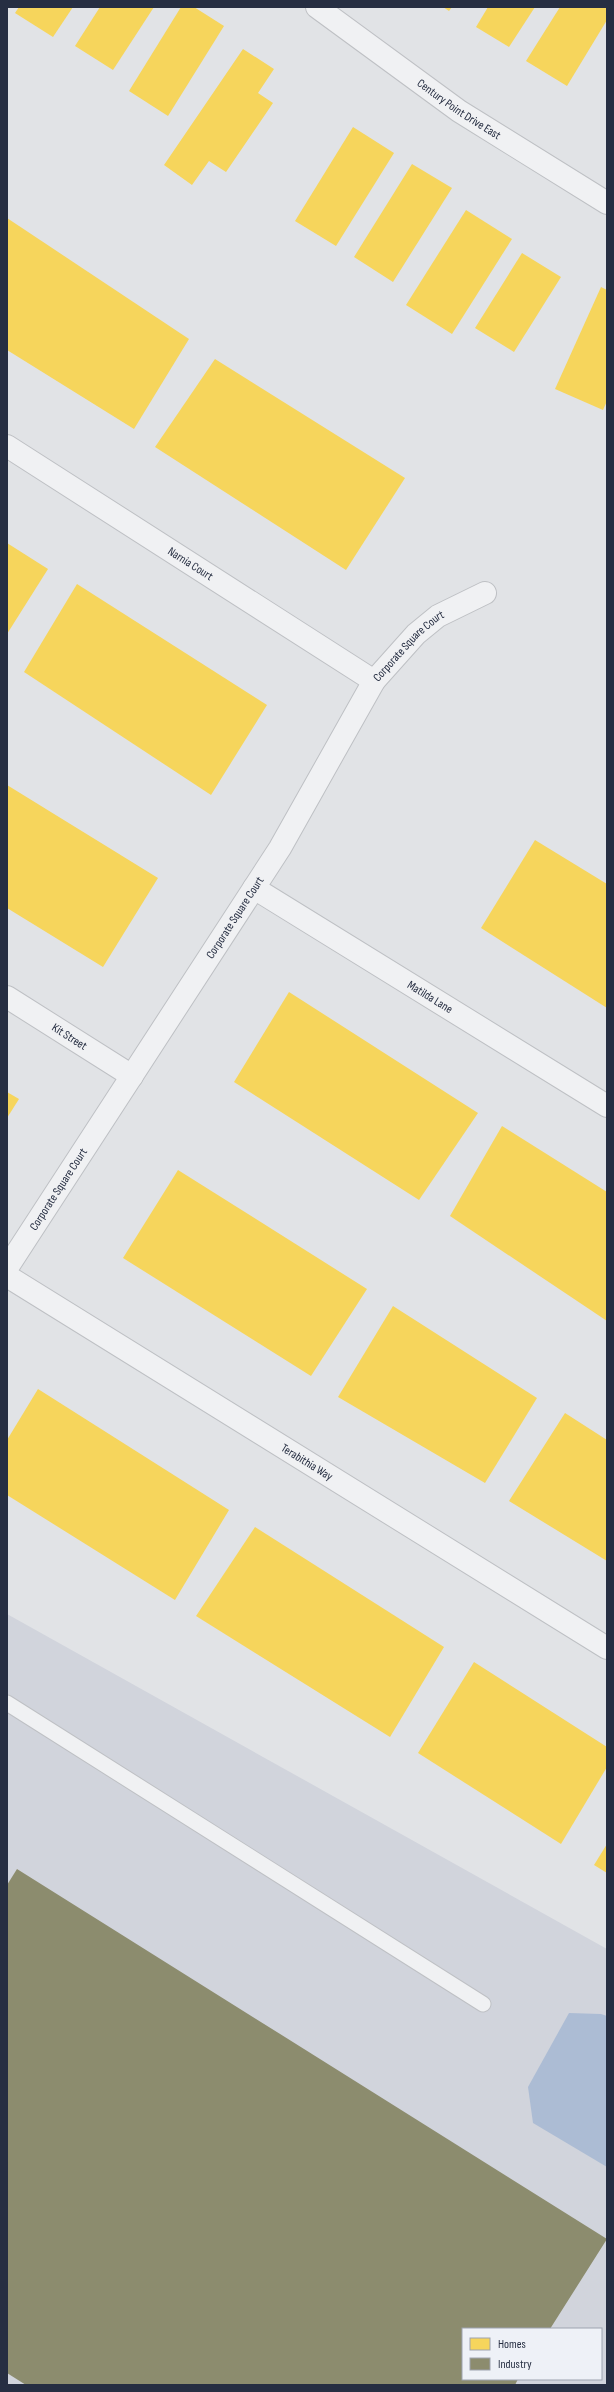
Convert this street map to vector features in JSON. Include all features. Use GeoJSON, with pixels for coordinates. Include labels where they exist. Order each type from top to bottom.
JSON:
{"type":"FeatureCollection","features":[{"type":"Feature","properties":{"kind":"street","name":"Century Point Drive East"},"geometry":{"type":"LineString","coordinates":[[316,7],[459,110],[607,203]]}},
{"type":"Feature","properties":{"kind":"street","name":"Narnia Court"},"geometry":{"type":"LineString","coordinates":[[7,446],[374,681]]}},
{"type":"Feature","properties":{"kind":"street","name":"Corporate Square Court"},"geometry":{"type":"LineString","coordinates":[[7,1268],[280,848],[374,681],[416,634],[438,616],[485,593]]}},
{"type":"Feature","properties":{"kind":"street","name":"Matilda Lane"},"geometry":{"type":"LineString","coordinates":[[254,888],[607,1106]]}},
{"type":"Feature","properties":{"kind":"street","name":"Kit Street"},"geometry":{"type":"LineString","coordinates":[[7,998],[132,1076]]}},
{"type":"Feature","properties":{"kind":"street","name":"Terabithia Way"},"geometry":{"type":"LineString","coordinates":[[7,1276],[607,1648]]}},
{"type":"Feature","properties":{"kind":"lane"},"geometry":{"type":"LineString","coordinates":[[7,1703],[483,2004]]}},
{"type":"Feature","properties":{"kind":"shaded area"},"geometry":{"type":"Polygon","coordinates":[[[7,1614],[607,1949],[607,2385],[7,2385],[7,1614]]]}},
{"type":"Feature","properties":{"kind":"water"},"geometry":{"type":"Polygon","coordinates":[[[569,2013],[601,2014],[607,2016],[607,2167],[533,2123],[528,2087],[569,2013]]]}},
{"type":"Feature","properties":{"kind":"building: Homes"},"geometry":{"type":"Polygon","coordinates":[[[19,7],[73,7],[53,37],[15,13],[19,7]]]}},
{"type":"Feature","properties":{"kind":"building: Homes"},"geometry":{"type":"Polygon","coordinates":[[[100,7],[154,7],[113,70],[75,46],[100,7]]]}},
{"type":"Feature","properties":{"kind":"building: Homes"},"geometry":{"type":"Polygon","coordinates":[[[181,7],[194,7],[224,26],[168,116],[129,91],[181,7]]]}},
{"type":"Feature","properties":{"kind":"building: Homes"},"geometry":{"type":"Polygon","coordinates":[[[443,7],[452,7],[449,11],[443,7]]]}},
{"type":"Feature","properties":{"kind":"building: Homes"},"geometry":{"type":"Polygon","coordinates":[[[488,7],[535,7],[509,47],[476,27],[488,7]]]}},
{"type":"Feature","properties":{"kind":"building: Homes"},"geometry":{"type":"Polygon","coordinates":[[[560,7],[607,7],[607,20],[567,86],[526,61],[560,7]]]}},
{"type":"Feature","properties":{"kind":"building: Homes"},"geometry":{"type":"Polygon","coordinates":[[[243,49],[274,69],[258,93],[273,103],[226,172],[209,161],[192,185],[164,165],[243,49]]]}},
{"type":"Feature","properties":{"kind":"building: Homes"},"geometry":{"type":"Polygon","coordinates":[[[353,127],[394,153],[336,246],[295,221],[353,127]]]}},
{"type":"Feature","properties":{"kind":"building: Homes"},"geometry":{"type":"Polygon","coordinates":[[[412,164],[452,188],[393,282],[354,257],[412,164]]]}},
{"type":"Feature","properties":{"kind":"building: Homes"},"geometry":{"type":"Polygon","coordinates":[[[466,210],[512,239],[452,334],[406,305],[466,210]]]}},
{"type":"Feature","properties":{"kind":"building: Homes"},"geometry":{"type":"Polygon","coordinates":[[[7,218],[189,339],[134,429],[7,350],[7,218]]]}},
{"type":"Feature","properties":{"kind":"building: Homes"},"geometry":{"type":"Polygon","coordinates":[[[522,253],[561,277],[514,352],[475,328],[522,253]]]}},
{"type":"Feature","properties":{"kind":"building: Homes"},"geometry":{"type":"Polygon","coordinates":[[[601,287],[607,290],[607,401],[603,410],[555,389],[601,287]]]}},
{"type":"Feature","properties":{"kind":"building: Homes"},"geometry":{"type":"Polygon","coordinates":[[[215,359],[405,478],[346,570],[155,447],[215,359]]]}},
{"type":"Feature","properties":{"kind":"building: Homes"},"geometry":{"type":"Polygon","coordinates":[[[7,543],[48,569],[7,634],[7,543]]]}},
{"type":"Feature","properties":{"kind":"building: Homes"},"geometry":{"type":"Polygon","coordinates":[[[77,584],[267,705],[211,795],[24,672],[77,584]]]}},
{"type":"Feature","properties":{"kind":"building: Homes"},"geometry":{"type":"Polygon","coordinates":[[[7,785],[158,878],[103,967],[7,908],[7,785]]]}},
{"type":"Feature","properties":{"kind":"building: Homes"},"geometry":{"type":"Polygon","coordinates":[[[535,840],[607,884],[607,1008],[481,928],[535,840]]]}},
{"type":"Feature","properties":{"kind":"building: Homes"},"geometry":{"type":"Polygon","coordinates":[[[289,992],[478,1113],[419,1200],[234,1082],[289,992]]]}},
{"type":"Feature","properties":{"kind":"building: Homes"},"geometry":{"type":"Polygon","coordinates":[[[7,1092],[19,1099],[7,1118],[7,1092]]]}},
{"type":"Feature","properties":{"kind":"building: Homes"},"geometry":{"type":"Polygon","coordinates":[[[502,1126],[607,1192],[607,1321],[450,1216],[502,1126]]]}},
{"type":"Feature","properties":{"kind":"building: Homes"},"geometry":{"type":"Polygon","coordinates":[[[178,1170],[367,1289],[311,1376],[123,1258],[178,1170]]]}},
{"type":"Feature","properties":{"kind":"building: Homes"},"geometry":{"type":"Polygon","coordinates":[[[393,1306],[537,1398],[485,1483],[338,1397],[393,1306]]]}},
{"type":"Feature","properties":{"kind":"building: Homes"},"geometry":{"type":"Polygon","coordinates":[[[38,1389],[229,1510],[175,1600],[7,1495],[7,1440],[38,1389]]]}},
{"type":"Feature","properties":{"kind":"building: Homes"},"geometry":{"type":"Polygon","coordinates":[[[565,1413],[607,1440],[607,1561],[509,1501],[565,1413]]]}},
{"type":"Feature","properties":{"kind":"building: Homes"},"geometry":{"type":"Polygon","coordinates":[[[255,1527],[444,1647],[390,1737],[196,1616],[255,1527]]]}},
{"type":"Feature","properties":{"kind":"building: Homes"},"geometry":{"type":"Polygon","coordinates":[[[474,1662],[607,1747],[607,1767],[561,1844],[418,1753],[474,1662]]]}},
{"type":"Feature","properties":{"kind":"building: Homes"},"geometry":{"type":"Polygon","coordinates":[[[607,1844],[607,1873],[594,1865],[607,1844]]]}},
{"type":"Feature","properties":{"kind":"building: Industry"},"geometry":{"type":"Polygon","coordinates":[[[17,1869],[607,2239],[551,2328],[462,2328],[462,2380],[518,2380],[515,2385],[26,2385],[7,2373],[7,1885],[17,1869]]]}}]}
